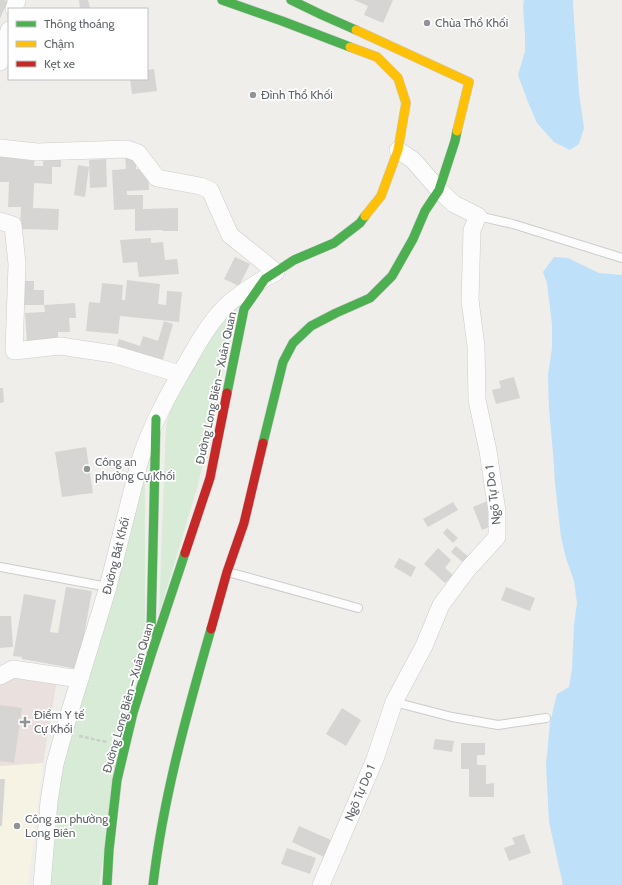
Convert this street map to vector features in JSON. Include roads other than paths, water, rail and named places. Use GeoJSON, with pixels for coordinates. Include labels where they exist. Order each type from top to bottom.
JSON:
{"type":"FeatureCollection","features":[{"type":"Feature","properties":{"kind":"main road","name":"Đường Long Biên – Xuân Quan"},"geometry":{"type":"LineString","coordinates":[[107,885],[109,850],[117,780],[125,746],[150,655],[210,478],[244,309],[265,279],[294,260],[334,243],[360,223],[381,196],[398,150],[406,103],[398,78],[377,57],[222,0]]}},
{"type":"Feature","properties":{"kind":"main road"},"geometry":{"type":"LineString","coordinates":[[153,885],[157,850],[169,789],[187,713],[227,572],[244,523],[283,362],[293,342],[311,326],[370,298],[392,276],[413,239],[425,211],[439,190],[455,142],[470,82],[291,0]]}},
{"type":"Feature","properties":{"kind":"main road"},"geometry":{"type":"LineString","coordinates":[[150,655],[156,419]]}},
{"type":"Feature","properties":{"kind":"street"},"geometry":{"type":"LineString","coordinates":[[282,21],[286,0]]}},
{"type":"Feature","properties":{"kind":"street"},"geometry":{"type":"LineString","coordinates":[[0,62],[8,34]]}},
{"type":"Feature","properties":{"kind":"street"},"geometry":{"type":"LineString","coordinates":[[0,148],[37,152],[127,149],[138,153],[157,178],[200,186],[210,190],[230,235],[276,272]]}},
{"type":"Feature","properties":{"kind":"street"},"geometry":{"type":"LineString","coordinates":[[398,150],[413,160],[439,190],[454,204],[478,216]]}},
{"type":"Feature","properties":{"kind":"street","name":"Ngõ Tự Do 1"},"geometry":{"type":"LineString","coordinates":[[322,885],[375,759],[394,702],[424,646],[441,605],[467,570],[498,537],[498,511],[494,498],[488,451],[477,400],[476,346],[470,300],[472,230],[478,216]]}},
{"type":"Feature","properties":{"kind":"street"},"geometry":{"type":"LineString","coordinates":[[0,221],[13,225],[17,264],[14,351],[60,346],[113,354],[180,374]]}},
{"type":"Feature","properties":{"kind":"street","name":"Đường Bát Khối"},"geometry":{"type":"LineString","coordinates":[[42,885],[49,801],[55,764],[108,587],[146,441],[180,374],[199,340],[212,322],[227,305],[254,284],[276,272]]}},
{"type":"Feature","properties":{"kind":"street"},"geometry":{"type":"LineString","coordinates":[[0,676],[13,669],[80,679]]}},
{"type":"Feature","properties":{"kind":"lane"},"geometry":{"type":"LineString","coordinates":[[478,216],[513,224],[622,258]]}},
{"type":"Feature","properties":{"kind":"lane"},"geometry":{"type":"LineString","coordinates":[[0,566],[108,587]]}},
{"type":"Feature","properties":{"kind":"lane"},"geometry":{"type":"LineString","coordinates":[[227,572],[358,608]]}},
{"type":"Feature","properties":{"kind":"lane"},"geometry":{"type":"LineString","coordinates":[[394,702],[452,717],[498,725],[546,718]]}},
{"type":"Feature","properties":{"kind":"water"},"geometry":{"type":"Polygon","coordinates":[[[524,0],[573,0],[579,93],[584,128],[579,144],[570,150],[554,142],[537,123],[518,75],[525,51],[524,0]]]}},
{"type":"Feature","properties":{"kind":"water"},"geometry":{"type":"Polygon","coordinates":[[[554,257],[568,258],[599,273],[622,275],[622,885],[563,885],[549,822],[546,765],[550,723],[557,694],[569,687],[572,669],[574,625],[577,603],[574,581],[561,537],[549,409],[548,375],[552,348],[552,324],[547,283],[543,272],[554,257]]]}},
{"type":"Feature","properties":{"kind":"place","name":"Chùa Thổ Khối"},"geometry":{"type":"Point","coordinates":[427,23]}},
{"type":"Feature","properties":{"kind":"place","name":"Đình Thổ Khối"},"geometry":{"type":"Point","coordinates":[253,95]}},
{"type":"Feature","properties":{"kind":"place","name":"Công an phường Cự Khối"},"geometry":{"type":"Point","coordinates":[87,469]}},
{"type":"Feature","properties":{"kind":"place","name":"Điểm Y tế Cự Khối"},"geometry":{"type":"Point","coordinates":[25,722]}},
{"type":"Feature","properties":{"kind":"place","name":"Công an phường Long Biên"},"geometry":{"type":"Point","coordinates":[17,826]}}]}
